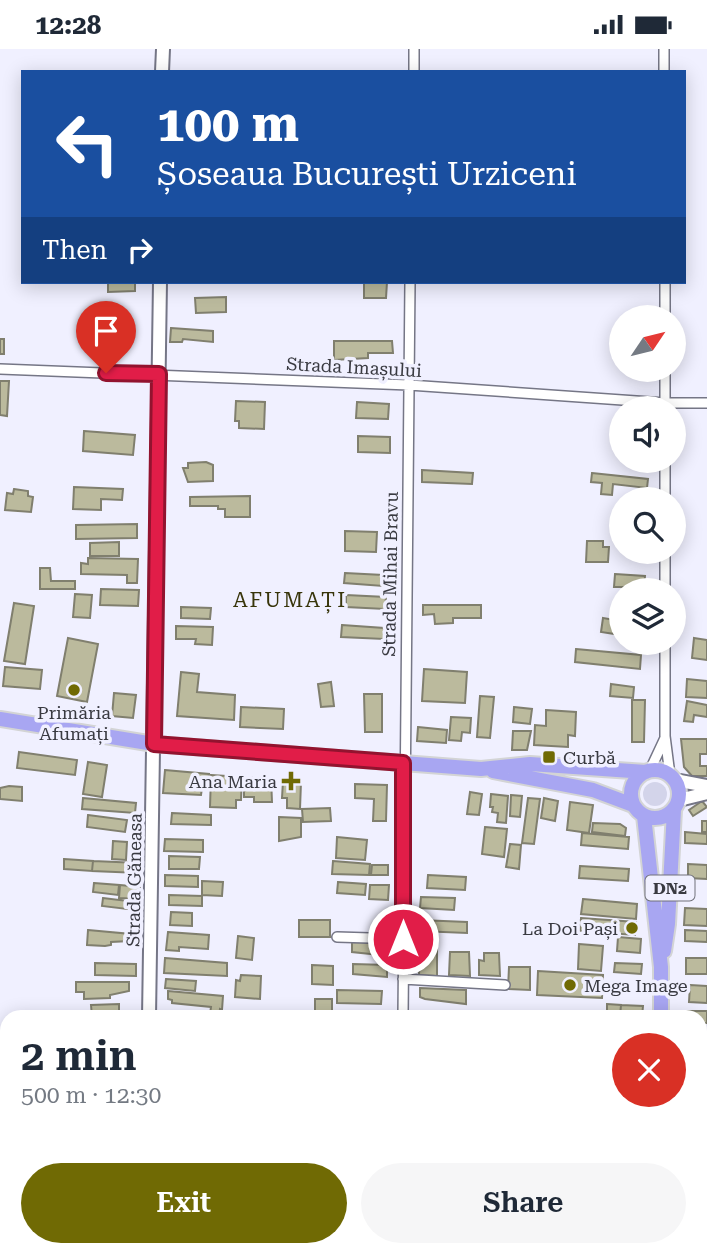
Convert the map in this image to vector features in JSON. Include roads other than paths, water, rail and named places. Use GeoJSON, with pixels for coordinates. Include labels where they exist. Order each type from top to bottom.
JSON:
{"type":"FeatureCollection","features":[{"type":"Feature","properties":{"kind":"highway"},"geometry":{"type":"LineString","coordinates":[[0,719],[154,744],[481,769],[540,765],[648,771],[673,778]]}},
{"type":"Feature","properties":{"kind":"highway"},"geometry":{"type":"LineString","coordinates":[[481,769],[531,781],[593,790],[633,805],[645,816],[660,818],[676,805]]}},
{"type":"Feature","properties":{"kind":"highway"},"geometry":{"type":"LineString","coordinates":[[633,805],[631,789],[634,782],[648,771]]}},
{"type":"Feature","properties":{"kind":"highway","name":"DN2"},"geometry":{"type":"LineString","coordinates":[[661,967],[668,924],[676,805],[673,778]]}},
{"type":"Feature","properties":{"kind":"highway","name":"DN2"},"geometry":{"type":"LineString","coordinates":[[645,816],[661,967],[662,1010]]}},
{"type":"Feature","properties":{"kind":"main road"},"geometry":{"type":"LineString","coordinates":[[162,70],[163,49]]}},
{"type":"Feature","properties":{"kind":"main road","name":"Strada Găneasa"},"geometry":{"type":"LineString","coordinates":[[149,1010],[160,284]]}},
{"type":"Feature","properties":{"kind":"main road"},"geometry":{"type":"LineString","coordinates":[[673,778],[707,786]]}},
{"type":"Feature","properties":{"kind":"main road"},"geometry":{"type":"LineString","coordinates":[[676,805],[707,793]]}},
{"type":"Feature","properties":{"kind":"street"},"geometry":{"type":"LineString","coordinates":[[414,49],[414,70]]}},
{"type":"Feature","properties":{"kind":"street"},"geometry":{"type":"LineString","coordinates":[[664,49],[664,70]]}},
{"type":"Feature","properties":{"kind":"street","name":"Strada Mihai Bravu"},"geometry":{"type":"LineString","coordinates":[[403,1010],[403,763],[411,284]]}},
{"type":"Feature","properties":{"kind":"street"},"geometry":{"type":"LineString","coordinates":[[665,284],[665,305]]}},
{"type":"Feature","properties":{"kind":"street","name":"Strada Imașului"},"geometry":{"type":"LineString","coordinates":[[0,369],[409,385],[609,401]]}},
{"type":"Feature","properties":{"kind":"street","name":"Strada Imașului"},"geometry":{"type":"LineString","coordinates":[[686,404],[707,403]]}},
{"type":"Feature","properties":{"kind":"street"},"geometry":{"type":"LineString","coordinates":[[665,655],[666,736],[673,778]]}},
{"type":"Feature","properties":{"kind":"street"},"geometry":{"type":"LineString","coordinates":[[648,771],[666,736]]}},
{"type":"Feature","properties":{"kind":"street"},"geometry":{"type":"LineString","coordinates":[[337,937],[403,939]]}},
{"type":"Feature","properties":{"kind":"street"},"geometry":{"type":"LineString","coordinates":[[403,979],[505,985]]}},
{"type":"Feature","properties":{"kind":"place","name":"Primăria Afumați"},"geometry":{"type":"Point","coordinates":[74,690]}},
{"type":"Feature","properties":{"kind":"place","name":"Curbă"},"geometry":{"type":"Point","coordinates":[549,757]}},
{"type":"Feature","properties":{"kind":"place","name":"Ana Maria"},"geometry":{"type":"Point","coordinates":[291,781]}},
{"type":"Feature","properties":{"kind":"place","name":"La Doi Pași"},"geometry":{"type":"Point","coordinates":[632,928]}},
{"type":"Feature","properties":{"kind":"place","name":"Mega Image"},"geometry":{"type":"Point","coordinates":[570,985]}},
{"type":"Feature","properties":{"kind":"district","name":"AFUMAȚI"},"geometry":{"type":"Point","coordinates":[290,600]}}]}
